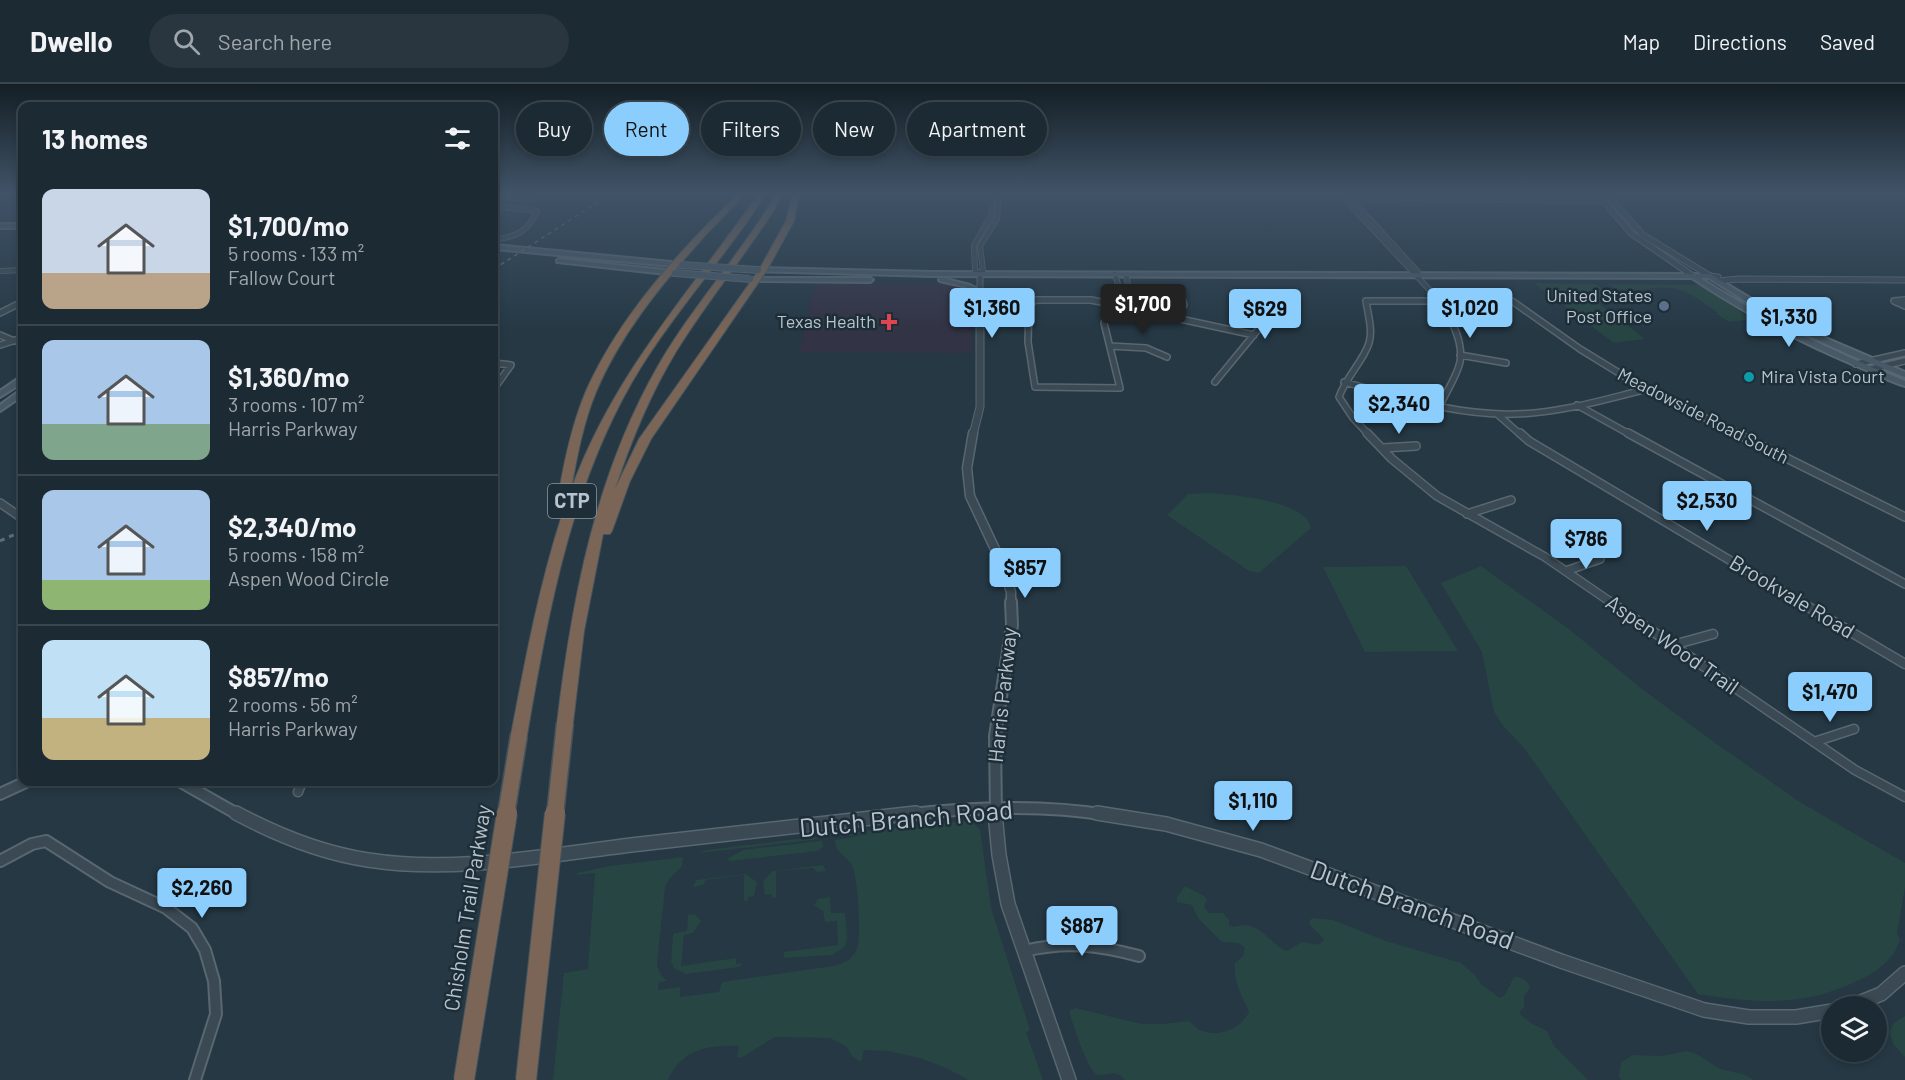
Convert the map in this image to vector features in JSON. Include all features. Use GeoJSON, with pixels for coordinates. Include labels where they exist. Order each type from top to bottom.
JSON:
{"type":"FeatureCollection","features":[{"type":"Feature","properties":{"kind":"highway"},"geometry":{"type":"LineString","coordinates":[[554,559],[570,463],[590,396],[614,347],[660,284],[676,269],[699,239]]}},
{"type":"Feature","properties":{"kind":"highway","name":"Chisholm Trail Parkway"},"geometry":{"type":"LineString","coordinates":[[464,1080],[519,735],[537,635],[554,559],[586,464],[621,392],[646,353],[728,239]]}},
{"type":"Feature","properties":{"kind":"highway","name":"CTP"},"geometry":{"type":"LineString","coordinates":[[526,1080],[579,610],[593,543],[610,483],[642,404],[675,347],[750,239]]}},
{"type":"Feature","properties":{"kind":"highway"},"geometry":{"type":"LineString","coordinates":[[579,610],[615,503],[645,439],[778,239]]}},
{"type":"Feature","properties":{"kind":"main road"},"geometry":{"type":"LineString","coordinates":[[498,247],[620,259],[676,269],[757,274],[804,281],[916,274],[1116,277],[1710,276],[1787,324],[1905,384]]}},
{"type":"Feature","properties":{"kind":"main road"},"geometry":{"type":"LineString","coordinates":[[498,253],[629,268],[757,274],[942,280],[980,276]]}},
{"type":"Feature","properties":{"kind":"main road"},"geometry":{"type":"LineString","coordinates":[[580,263],[591,259],[620,259]]}},
{"type":"Feature","properties":{"kind":"main road"},"geometry":{"type":"LineString","coordinates":[[1662,276],[1673,272],[1676,265]]}},
{"type":"Feature","properties":{"kind":"main road"},"geometry":{"type":"LineString","coordinates":[[629,268],[656,277],[660,284]]}},
{"type":"Feature","properties":{"kind":"main road"},"geometry":{"type":"LineString","coordinates":[[1244,280],[1286,275]]}},
{"type":"Feature","properties":{"kind":"main road"},"geometry":{"type":"LineString","coordinates":[[1693,276],[1763,321],[1856,364],[1882,366],[1905,375]]}},
{"type":"Feature","properties":{"kind":"main road"},"geometry":{"type":"LineString","coordinates":[[1126,277],[1244,280],[1718,281]]}},
{"type":"Feature","properties":{"kind":"main road"},"geometry":{"type":"LineString","coordinates":[[942,280],[961,284],[980,292]]}},
{"type":"Feature","properties":{"kind":"main road"},"geometry":{"type":"LineString","coordinates":[[0,395],[18,383]]}},
{"type":"Feature","properties":{"kind":"main road"},"geometry":{"type":"LineString","coordinates":[[9,390],[18,391]]}},
{"type":"Feature","properties":{"kind":"main road"},"geometry":{"type":"LineString","coordinates":[[0,409],[18,394]]}},
{"type":"Feature","properties":{"kind":"street"},"geometry":{"type":"LineString","coordinates":[[974,243],[976,239]]}},
{"type":"Feature","properties":{"kind":"street"},"geometry":{"type":"LineString","coordinates":[[974,243],[981,243],[983,239]]}},
{"type":"Feature","properties":{"kind":"street"},"geometry":{"type":"LineString","coordinates":[[1382,239],[1439,300],[1457,332],[1460,356],[1451,385],[1440,406]]}},
{"type":"Feature","properties":{"kind":"street"},"geometry":{"type":"LineString","coordinates":[[1389,239],[1418,272],[1417,275]]}},
{"type":"Feature","properties":{"kind":"street"},"geometry":{"type":"LineString","coordinates":[[1640,239],[1693,276]]}},
{"type":"Feature","properties":{"kind":"street"},"geometry":{"type":"LineString","coordinates":[[1649,239],[1710,276],[1738,279],[1905,280]]}},
{"type":"Feature","properties":{"kind":"street","name":"Harris Parkway"},"geometry":{"type":"LineString","coordinates":[[974,243],[975,271],[980,276]]}},
{"type":"Feature","properties":{"kind":"street","name":"Harris Parkway"},"geometry":{"type":"LineString","coordinates":[[981,243],[979,254],[983,271],[980,276],[980,407],[967,468],[970,496],[1003,566],[1011,592],[1012,625],[995,736],[995,808],[999,855],[1008,904],[1069,1080]]}},
{"type":"Feature","properties":{"kind":"street"},"geometry":{"type":"LineString","coordinates":[[0,271],[18,270]]}},
{"type":"Feature","properties":{"kind":"street"},"geometry":{"type":"LineString","coordinates":[[1116,277],[1120,292],[1114,301],[1116,304]]}},
{"type":"Feature","properties":{"kind":"street"},"geometry":{"type":"LineString","coordinates":[[1126,277],[1130,294],[1124,303],[1116,304],[1106,314],[1104,323],[1120,388],[1035,387],[1028,342],[1029,304],[1036,300],[1116,304],[1254,335]]}},
{"type":"Feature","properties":{"kind":"street"},"geometry":{"type":"LineString","coordinates":[[1718,281],[1738,279]]}},
{"type":"Feature","properties":{"kind":"street"},"geometry":{"type":"LineString","coordinates":[[1215,382],[1266,320],[1268,300],[1260,292]]}},
{"type":"Feature","properties":{"kind":"street"},"geometry":{"type":"LineString","coordinates":[[1171,316],[1184,305],[1182,299]]}},
{"type":"Feature","properties":{"kind":"street"},"geometry":{"type":"LineString","coordinates":[[1439,300],[1365,301],[1371,329],[1369,345],[1344,382],[1440,406],[1497,414],[1545,411],[1648,389]]}},
{"type":"Feature","properties":{"kind":"street","name":"Meadowside Road South"},"geometry":{"type":"LineString","coordinates":[[1439,300],[1509,300],[1517,303],[1611,369],[1905,517]]}},
{"type":"Feature","properties":{"kind":"street"},"geometry":{"type":"LineString","coordinates":[[1905,300],[1894,301],[1905,306]]}},
{"type":"Feature","properties":{"kind":"street"},"geometry":{"type":"LineString","coordinates":[[0,313],[18,304]]}},
{"type":"Feature","properties":{"kind":"street"},"geometry":{"type":"LineString","coordinates":[[0,335],[14,340]]}},
{"type":"Feature","properties":{"kind":"street"},"geometry":{"type":"LineString","coordinates":[[0,345],[18,339]]}},
{"type":"Feature","properties":{"kind":"street"},"geometry":{"type":"LineString","coordinates":[[1110,346],[1139,346],[1157,350],[1167,357]]}},
{"type":"Feature","properties":{"kind":"street"},"geometry":{"type":"LineString","coordinates":[[1869,365],[1905,353]]}},
{"type":"Feature","properties":{"kind":"street"},"geometry":{"type":"LineString","coordinates":[[1896,355],[1905,360]]}},
{"type":"Feature","properties":{"kind":"street"},"geometry":{"type":"LineString","coordinates":[[1460,356],[1506,363]]}},
{"type":"Feature","properties":{"kind":"street"},"geometry":{"type":"LineString","coordinates":[[1882,366],[1905,360]]}},
{"type":"Feature","properties":{"kind":"street"},"geometry":{"type":"LineString","coordinates":[[498,363],[511,365],[498,383]]}},
{"type":"Feature","properties":{"kind":"street","name":"Aspen Wood Trail"},"geometry":{"type":"LineString","coordinates":[[1344,382],[1339,397],[1341,402],[1413,477],[1467,514],[1525,545],[1566,571],[1855,770],[1905,797]]}},
{"type":"Feature","properties":{"kind":"street"},"geometry":{"type":"LineString","coordinates":[[1577,405],[1905,584]]}},
{"type":"Feature","properties":{"kind":"street","name":"Brookvale Road"},"geometry":{"type":"LineString","coordinates":[[1497,414],[1529,441],[1905,664]]}},
{"type":"Feature","properties":{"kind":"street"},"geometry":{"type":"LineString","coordinates":[[1383,448],[1416,446]]}},
{"type":"Feature","properties":{"kind":"street"},"geometry":{"type":"LineString","coordinates":[[1467,514],[1511,500]]}},
{"type":"Feature","properties":{"kind":"street"},"geometry":{"type":"LineString","coordinates":[[0,503],[18,515]]}},
{"type":"Feature","properties":{"kind":"street"},"geometry":{"type":"LineString","coordinates":[[1566,571],[1600,559]]}},
{"type":"Feature","properties":{"kind":"street"},"geometry":{"type":"LineString","coordinates":[[1673,645],[1713,634]]}},
{"type":"Feature","properties":{"kind":"street"},"geometry":{"type":"LineString","coordinates":[[1814,742],[1854,729]]}},
{"type":"Feature","properties":{"kind":"street"},"geometry":{"type":"LineString","coordinates":[[0,794],[18,786]]}},
{"type":"Feature","properties":{"kind":"street","name":"Dutch Branch Road"},"geometry":{"type":"LineString","coordinates":[[187,786],[226,810],[301,843],[352,857],[458,864],[800,828],[937,811],[995,808],[1070,810],[1123,816],[1166,824],[1261,850],[1561,961],[1704,1010],[1749,1017],[1796,1017],[1821,1013]]}},
{"type":"Feature","properties":{"kind":"street"},"geometry":{"type":"LineString","coordinates":[[298,792],[300,786]]}},
{"type":"Feature","properties":{"kind":"street"},"geometry":{"type":"LineString","coordinates":[[0,861],[32,844],[46,841],[110,882],[166,908],[192,928],[205,950],[214,981],[216,1014],[195,1080]]}},
{"type":"Feature","properties":{"kind":"street"},"geometry":{"type":"LineString","coordinates":[[1024,951],[1069,942],[1091,944],[1139,956]]}},
{"type":"Feature","properties":{"kind":"street"},"geometry":{"type":"LineString","coordinates":[[1877,996],[1897,983],[1905,973]]}},
{"type":"Feature","properties":{"kind":"shaded area","name":"Texas Health"},"geometry":{"type":"Polygon","coordinates":[[[815,284],[953,284],[964,286],[972,292],[973,353],[799,352],[815,284]]]}},
{"type":"Feature","properties":{"kind":"green space"},"geometry":{"type":"Polygon","coordinates":[[[1534,283],[1595,284],[1617,298],[1593,299],[1645,339],[1614,343],[1534,283]]]}},
{"type":"Feature","properties":{"kind":"green space"},"geometry":{"type":"Polygon","coordinates":[[[1607,284],[1701,285],[1751,319],[1729,322],[1696,298],[1673,288],[1630,290],[1607,284]]]}},
{"type":"Feature","properties":{"kind":"green space"},"geometry":{"type":"Polygon","coordinates":[[[1206,493],[1248,497],[1282,505],[1306,518],[1311,528],[1259,573],[1249,571],[1167,515],[1188,494],[1206,493]]]}},
{"type":"Feature","properties":{"kind":"green space"},"geometry":{"type":"Polygon","coordinates":[[[1406,566],[1458,651],[1365,652],[1323,567],[1406,566]]]}},
{"type":"Feature","properties":{"kind":"green space"},"geometry":{"type":"Polygon","coordinates":[[[1481,566],[1569,629],[1642,689],[1714,742],[1800,802],[1905,863],[1905,887],[1897,933],[1900,940],[1890,958],[1876,971],[1863,978],[1834,991],[1815,996],[1758,1001],[1698,994],[1524,748],[1504,727],[1494,712],[1482,652],[1441,583],[1481,566]]]}},
{"type":"Feature","properties":{"kind":"green space"},"geometry":{"type":"Polygon","coordinates":[[[963,821],[973,822],[980,830],[991,908],[1030,1030],[1026,1032],[1043,1080],[969,1080],[920,1058],[888,1051],[864,1050],[861,1062],[852,1056],[847,1047],[830,1038],[775,1037],[737,1058],[739,1046],[697,1051],[681,1061],[668,1080],[553,1080],[564,973],[588,969],[595,873],[577,875],[577,873],[609,866],[683,857],[682,866],[665,887],[657,964],[660,974],[667,981],[659,982],[658,990],[680,987],[680,997],[719,992],[722,982],[833,966],[852,957],[858,945],[859,935],[856,882],[850,862],[839,851],[835,840],[869,834],[837,837],[862,831],[963,821]]]}},
{"type":"Feature","properties":{"kind":"green space"},"geometry":{"type":"Polygon","coordinates":[[[813,837],[820,839],[699,853],[707,850],[813,837]]]}},
{"type":"Feature","properties":{"kind":"green space"},"geometry":{"type":"Polygon","coordinates":[[[822,841],[823,847],[818,851],[730,861],[727,859],[743,850],[822,841]]]}},
{"type":"Feature","properties":{"kind":"green space"},"geometry":{"type":"Polygon","coordinates":[[[823,865],[826,871],[817,872],[813,868],[776,871],[776,897],[772,898],[772,894],[765,895],[763,881],[773,871],[823,865]]]}},
{"type":"Feature","properties":{"kind":"green space"},"geometry":{"type":"Polygon","coordinates":[[[746,874],[757,882],[754,896],[748,897],[748,901],[744,901],[744,875],[706,880],[703,885],[693,887],[696,880],[746,874]]]}},
{"type":"Feature","properties":{"kind":"green space"},"geometry":{"type":"Polygon","coordinates":[[[1185,886],[1204,896],[1207,900],[1204,907],[1209,913],[1223,913],[1229,920],[1229,925],[1233,927],[1242,925],[1256,928],[1286,951],[1302,942],[1316,945],[1324,940],[1310,924],[1312,918],[1333,920],[1386,941],[1461,963],[1474,974],[1482,985],[1500,998],[1504,996],[1514,977],[1522,978],[1530,988],[1524,996],[1524,1008],[1521,1009],[1520,1014],[1529,1022],[1547,1031],[1554,1046],[1588,1080],[1125,1080],[1116,1074],[1099,1075],[1090,1067],[1086,1059],[1070,1010],[1075,1008],[1142,1024],[1189,1021],[1200,1030],[1215,1033],[1235,1027],[1241,1023],[1249,1011],[1235,976],[1235,963],[1243,956],[1245,948],[1238,943],[1222,942],[1198,918],[1192,905],[1177,902],[1177,897],[1185,886]]]}},
{"type":"Feature","properties":{"kind":"green space"},"geometry":{"type":"Polygon","coordinates":[[[830,897],[831,913],[845,913],[847,938],[845,947],[832,955],[784,958],[784,952],[838,945],[837,921],[825,922],[823,911],[814,905],[818,899],[830,897]]]}},
{"type":"Feature","properties":{"kind":"green space"},"geometry":{"type":"Polygon","coordinates":[[[695,914],[701,921],[693,933],[684,935],[681,966],[736,958],[736,964],[743,963],[739,967],[686,974],[674,968],[671,961],[673,934],[687,931],[688,915],[695,914]]]}},
{"type":"Feature","properties":{"kind":"green space"},"geometry":{"type":"Polygon","coordinates":[[[1905,1016],[1905,1057],[1894,1045],[1889,1032],[1894,1023],[1905,1016]]]}},
{"type":"Feature","properties":{"kind":"green space"},"geometry":{"type":"Polygon","coordinates":[[[1686,1051],[1696,1054],[1721,1069],[1742,1074],[1754,1080],[1621,1080],[1619,1076],[1621,1062],[1633,1055],[1661,1056],[1686,1051]]]}},
{"type":"Feature","properties":{"kind":"railway"},"geometry":{"type":"LineString","coordinates":[[498,266],[540,239]]}},
{"type":"Feature","properties":{"kind":"railway"},"geometry":{"type":"LineString","coordinates":[[0,541],[18,533]]}},
{"type":"Feature","properties":{"kind":"place","name":"United States Post Office"},"geometry":{"type":"Point","coordinates":[1664,306]}},
{"type":"Feature","properties":{"kind":"place","name":"Texas Health"},"geometry":{"type":"Point","coordinates":[889,322]}},
{"type":"Feature","properties":{"kind":"place","name":"Mira Vista Court"},"geometry":{"type":"Point","coordinates":[1749,377]}}]}
